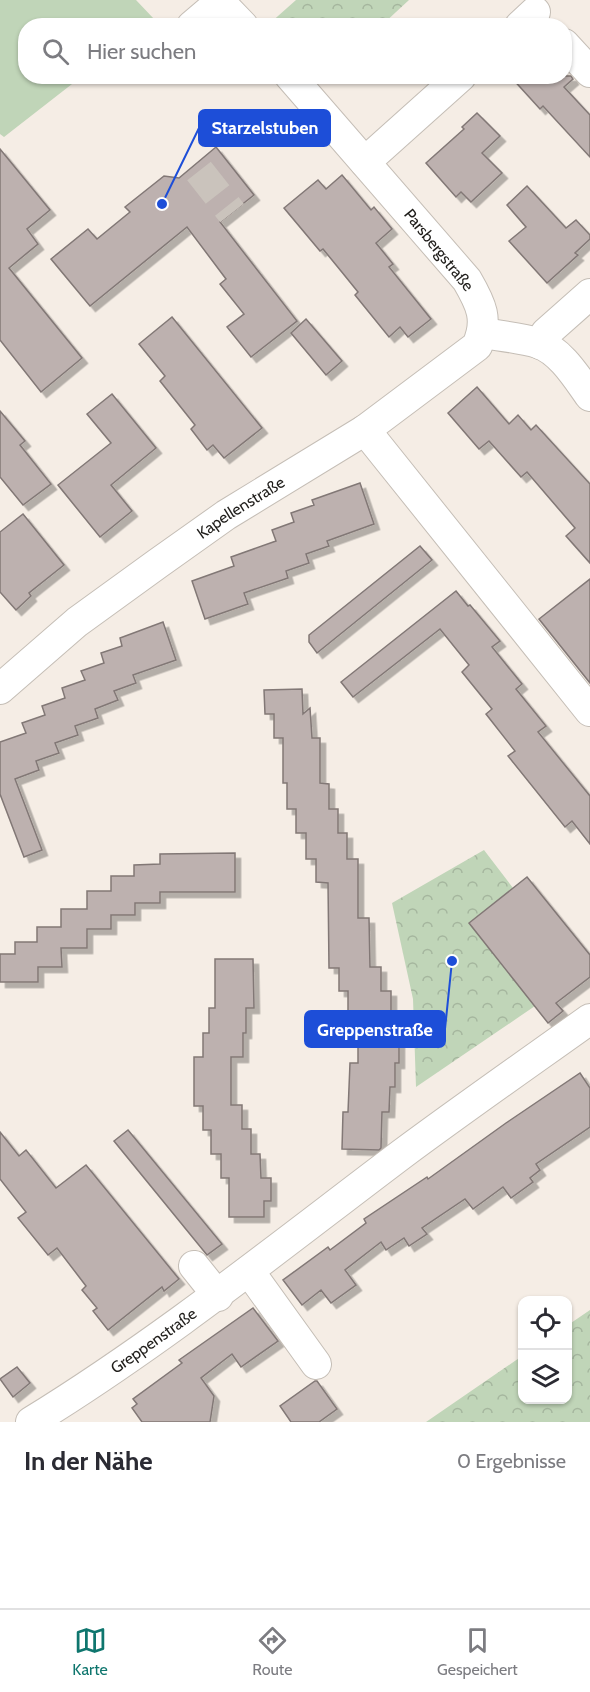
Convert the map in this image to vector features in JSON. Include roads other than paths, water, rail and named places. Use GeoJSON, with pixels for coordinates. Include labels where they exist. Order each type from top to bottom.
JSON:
{"type":"FeatureCollection","features":[{"type":"Feature","properties":{"kind":"street"},"geometry":{"type":"LineString","coordinates":[[201,18],[219,1],[235,18]]}},
{"type":"Feature","properties":{"kind":"street"},"geometry":{"type":"LineString","coordinates":[[572,53],[590,72]]}},
{"type":"Feature","properties":{"kind":"street","name":"Parsbergstraße"},"geometry":{"type":"LineString","coordinates":[[288,84],[364,162],[467,280],[483,315],[483,333]]}},
{"type":"Feature","properties":{"kind":"street"},"geometry":{"type":"LineString","coordinates":[[364,162],[452,84]]}},
{"type":"Feature","properties":{"kind":"street"},"geometry":{"type":"LineString","coordinates":[[540,344],[546,333],[590,294]]}},
{"type":"Feature","properties":{"kind":"street"},"geometry":{"type":"LineString","coordinates":[[483,333],[540,344],[555,354],[590,396]]}},
{"type":"Feature","properties":{"kind":"street","name":"Kapellenstraße"},"geometry":{"type":"LineString","coordinates":[[0,688],[77,622],[108,584],[226,515],[347,431],[383,403],[477,346],[483,333]]}},
{"type":"Feature","properties":{"kind":"street"},"geometry":{"type":"LineString","coordinates":[[347,431],[458,564],[555,655],[590,711]]}},
{"type":"Feature","properties":{"kind":"street","name":"Greppenstraße"},"geometry":{"type":"LineString","coordinates":[[31,1422],[72,1397],[218,1296],[585,1012]]}},
{"type":"Feature","properties":{"kind":"street"},"geometry":{"type":"LineString","coordinates":[[194,1266],[218,1296]]}},
{"type":"Feature","properties":{"kind":"street"},"geometry":{"type":"LineString","coordinates":[[249,1271],[316,1365]]}},
{"type":"Feature","properties":{"kind":"tunnel"},"geometry":{"type":"LineString","coordinates":[[199,171],[232,213]]}},
{"type":"Feature","properties":{"kind":"place","name":"Starzelstuben"},"geometry":{"type":"Point","coordinates":[162,204]}},
{"type":"Feature","properties":{"kind":"place","name":"Greppenstraße"},"geometry":{"type":"Point","coordinates":[452,961]}}]}
